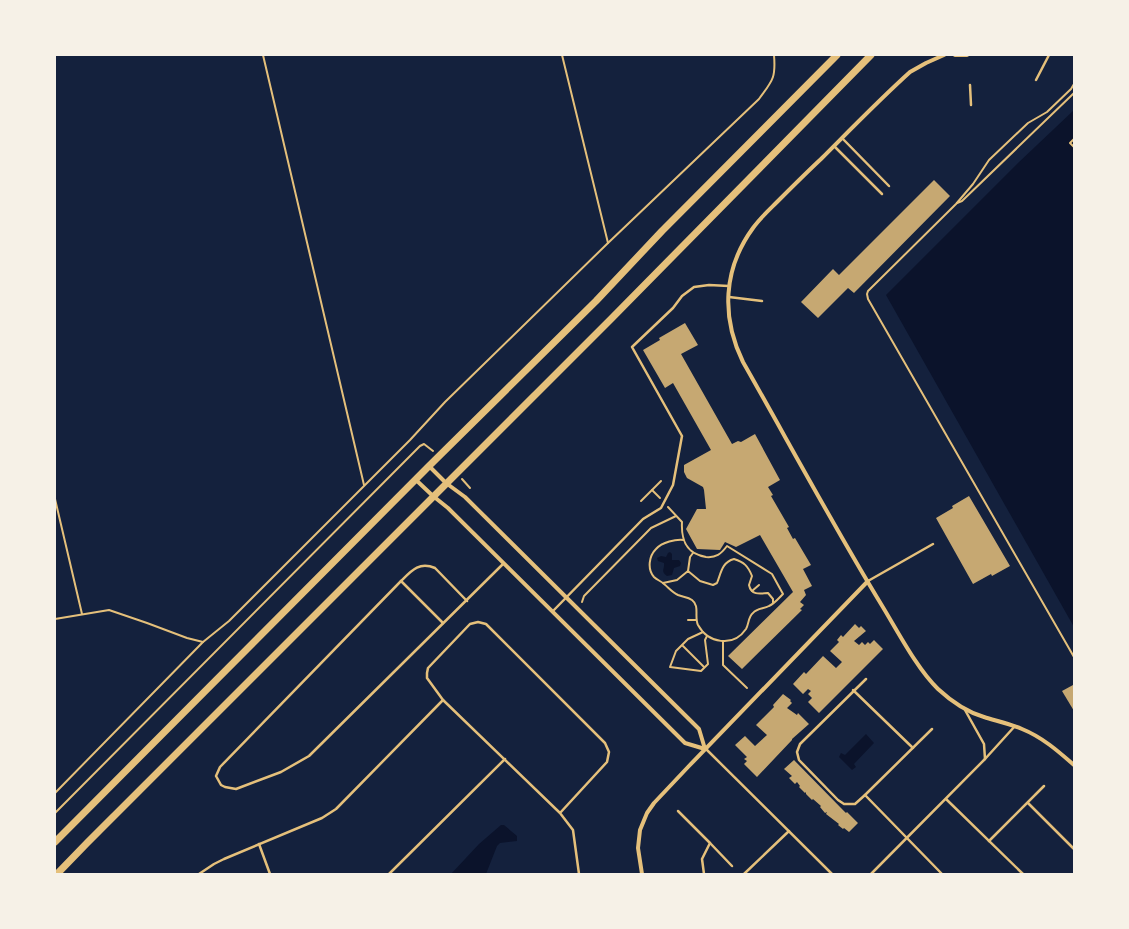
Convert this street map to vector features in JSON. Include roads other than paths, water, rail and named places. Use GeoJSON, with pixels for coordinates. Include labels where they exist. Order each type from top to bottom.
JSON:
{"type":"FeatureCollection","features":[{"type":"Feature","properties":{"kind":"main road"},"geometry":{"type":"LineString","coordinates":[[55,842],[429,466],[596,301],[662,231],[837,55]]}},
{"type":"Feature","properties":{"kind":"main road"},"geometry":{"type":"LineString","coordinates":[[57,874],[617,313],[871,55]]}},
{"type":"Feature","properties":{"kind":"street"},"geometry":{"type":"LineString","coordinates":[[944,55],[910,72],[833,146],[753,227],[736,258],[729,286],[729,321],[732,336],[743,362],[868,581],[918,664],[929,679],[946,696],[964,709],[984,717],[1015,726],[1037,736],[1074,765]]}},
{"type":"Feature","properties":{"kind":"street"},"geometry":{"type":"LineString","coordinates":[[955,55],[967,55]]}},
{"type":"Feature","properties":{"kind":"street"},"geometry":{"type":"LineString","coordinates":[[429,466],[446,483],[462,494],[699,728],[705,749]]}},
{"type":"Feature","properties":{"kind":"street"},"geometry":{"type":"LineString","coordinates":[[416,480],[448,508],[685,743],[705,749]]}},
{"type":"Feature","properties":{"kind":"street"},"geometry":{"type":"LineString","coordinates":[[642,874],[638,848],[640,830],[654,803],[868,581]]}},
{"type":"Feature","properties":{"kind":"lane"},"geometry":{"type":"LineString","coordinates":[[1036,80],[1049,55]]}},
{"type":"Feature","properties":{"kind":"lane"},"geometry":{"type":"LineString","coordinates":[[970,85],[970,105]]}},
{"type":"Feature","properties":{"kind":"lane"},"geometry":{"type":"LineString","coordinates":[[842,138],[889,186]]}},
{"type":"Feature","properties":{"kind":"lane"},"geometry":{"type":"LineString","coordinates":[[833,146],[882,194]]}},
{"type":"Feature","properties":{"kind":"lane"},"geometry":{"type":"LineString","coordinates":[[553,612],[643,518],[661,508],[673,485],[682,436],[632,347],[673,308],[682,296],[694,287],[709,285],[729,286]]}},
{"type":"Feature","properties":{"kind":"lane"},"geometry":{"type":"LineString","coordinates":[[728,297],[762,301]]}},
{"type":"Feature","properties":{"kind":"lane"},"geometry":{"type":"LineString","coordinates":[[868,581],[933,544]]}},
{"type":"Feature","properties":{"kind":"lane"},"geometry":{"type":"LineString","coordinates":[[467,600],[435,568],[429,565],[416,568],[401,581],[220,767],[216,776],[220,785],[236,788],[281,772],[309,756],[467,600],[504,563]]}},
{"type":"Feature","properties":{"kind":"lane"},"geometry":{"type":"LineString","coordinates":[[401,581],[443,623]]}},
{"type":"Feature","properties":{"kind":"lane"},"geometry":{"type":"LineString","coordinates":[[560,814],[607,762],[609,752],[605,743],[486,624],[478,622],[470,624],[428,668],[427,678],[443,700],[505,759],[560,814],[573,830],[579,874]]}},
{"type":"Feature","properties":{"kind":"lane"},"geometry":{"type":"LineString","coordinates":[[866,679],[803,740],[797,752],[801,763],[838,800],[844,804],[855,804],[932,729]]}},
{"type":"Feature","properties":{"kind":"lane"},"geometry":{"type":"LineString","coordinates":[[854,690],[913,748]]}},
{"type":"Feature","properties":{"kind":"lane"},"geometry":{"type":"LineString","coordinates":[[199,874],[219,861],[322,818],[336,809],[443,700]]}},
{"type":"Feature","properties":{"kind":"lane"},"geometry":{"type":"LineString","coordinates":[[964,709],[984,744],[985,759]]}},
{"type":"Feature","properties":{"kind":"lane"},"geometry":{"type":"LineString","coordinates":[[871,874],[985,759],[1015,726]]}},
{"type":"Feature","properties":{"kind":"lane"},"geometry":{"type":"LineString","coordinates":[[705,749],[832,874]]}},
{"type":"Feature","properties":{"kind":"lane"},"geometry":{"type":"LineString","coordinates":[[389,874],[505,759]]}},
{"type":"Feature","properties":{"kind":"lane"},"geometry":{"type":"LineString","coordinates":[[989,841],[1044,786]]}},
{"type":"Feature","properties":{"kind":"lane"},"geometry":{"type":"LineString","coordinates":[[865,795],[942,874]]}},
{"type":"Feature","properties":{"kind":"lane"},"geometry":{"type":"LineString","coordinates":[[946,799],[1023,874]]}},
{"type":"Feature","properties":{"kind":"lane"},"geometry":{"type":"LineString","coordinates":[[1027,802],[1074,849]]}},
{"type":"Feature","properties":{"kind":"lane"},"geometry":{"type":"LineString","coordinates":[[678,811],[732,866]]}},
{"type":"Feature","properties":{"kind":"lane"},"geometry":{"type":"LineString","coordinates":[[744,874],[789,831]]}},
{"type":"Feature","properties":{"kind":"lane"},"geometry":{"type":"LineString","coordinates":[[704,874],[702,859],[710,843]]}},
{"type":"Feature","properties":{"kind":"lane"},"geometry":{"type":"LineString","coordinates":[[260,844],[270,874]]}},
{"type":"Feature","properties":{"kind":"water"},"geometry":{"type":"Polygon","coordinates":[[[1074,110],[1074,627],[886,295],[1018,163],[1074,110]]]}},
{"type":"Feature","properties":{"kind":"water"},"geometry":{"type":"Polygon","coordinates":[[[670,552],[672,554],[672,560],[679,560],[681,563],[680,566],[674,568],[672,575],[667,576],[663,571],[664,563],[658,561],[657,558],[661,556],[666,557],[670,552]]]}},
{"type":"Feature","properties":{"kind":"water"},"geometry":{"type":"Polygon","coordinates":[[[866,734],[874,743],[854,764],[856,767],[852,770],[839,757],[841,753],[845,755],[866,734]]]}},
{"type":"Feature","properties":{"kind":"water"},"geometry":{"type":"Polygon","coordinates":[[[501,825],[504,825],[517,836],[517,841],[500,843],[497,846],[486,874],[451,874],[479,844],[501,825]]]}}]}
